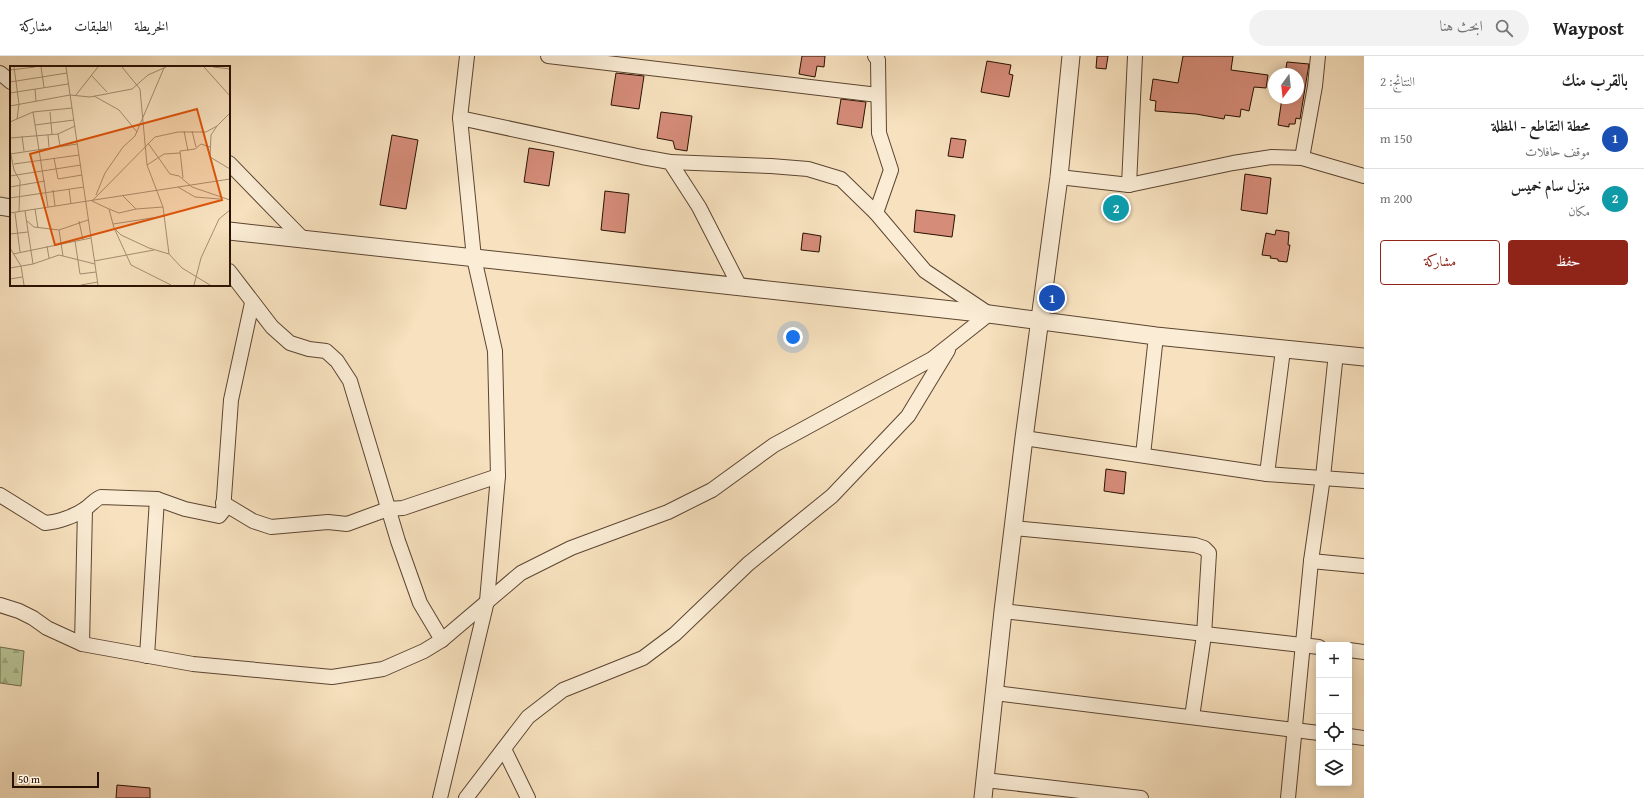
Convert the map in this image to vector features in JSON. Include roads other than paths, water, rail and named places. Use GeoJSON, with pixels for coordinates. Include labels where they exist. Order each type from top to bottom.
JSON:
{"type":"FeatureCollection","features":[{"type":"Feature","properties":{"kind":"street"},"geometry":{"type":"LineString","coordinates":[[440,798],[487,601],[498,476],[495,351],[474,258],[460,118],[468,56]]}},
{"type":"Feature","properties":{"kind":"street"},"geometry":{"type":"LineString","coordinates":[[548,56],[878,95]]}},
{"type":"Feature","properties":{"kind":"street"},"geometry":{"type":"LineString","coordinates":[[983,798],[1003,611],[1024,438],[1059,177],[1071,56]]}},
{"type":"Feature","properties":{"kind":"street"},"geometry":{"type":"LineString","coordinates":[[1129,185],[1135,56]]}},
{"type":"Feature","properties":{"kind":"street"},"geometry":{"type":"LineString","coordinates":[[1302,158],[1315,86],[1318,56]]}},
{"type":"Feature","properties":{"kind":"street"},"geometry":{"type":"LineString","coordinates":[[876,213],[891,170],[879,133],[877,57]]}},
{"type":"Feature","properties":{"kind":"street"},"geometry":{"type":"LineString","coordinates":[[0,67],[10,70]]}},
{"type":"Feature","properties":{"kind":"street"},"geometry":{"type":"LineString","coordinates":[[0,73],[10,81]]}},
{"type":"Feature","properties":{"kind":"street"},"geometry":{"type":"LineString","coordinates":[[460,118],[670,162],[808,169],[841,178],[876,213],[925,271],[989,314]]}},
{"type":"Feature","properties":{"kind":"street"},"geometry":{"type":"LineString","coordinates":[[1059,177],[1129,185],[1233,163],[1272,157],[1302,158],[1364,176]]}},
{"type":"Feature","properties":{"kind":"street"},"geometry":{"type":"LineString","coordinates":[[670,162],[699,207],[740,287]]}},
{"type":"Feature","properties":{"kind":"street"},"geometry":{"type":"LineString","coordinates":[[230,164],[304,240]]}},
{"type":"Feature","properties":{"kind":"street"},"geometry":{"type":"LineString","coordinates":[[0,206],[10,208]]}},
{"type":"Feature","properties":{"kind":"street"},"geometry":{"type":"LineString","coordinates":[[230,231],[989,314],[1156,336],[1364,357]]}},
{"type":"Feature","properties":{"kind":"street"},"geometry":{"type":"LineString","coordinates":[[230,272],[252,303],[272,327],[290,343],[309,349],[326,351],[337,361],[350,381],[398,542],[420,603],[442,640]]}},
{"type":"Feature","properties":{"kind":"street"},"geometry":{"type":"LineString","coordinates":[[0,495],[45,523],[64,518],[85,509],[97,498],[101,497],[157,499],[185,509],[213,516],[219,516],[223,511],[231,400],[252,303]]}},
{"type":"Feature","properties":{"kind":"street"},"geometry":{"type":"LineString","coordinates":[[0,605],[19,611],[33,618],[47,628],[82,644],[193,664],[332,677],[383,669],[424,651],[442,640],[521,573],[571,548],[668,512],[712,490],[774,445],[932,358],[989,314]]}},
{"type":"Feature","properties":{"kind":"street"},"geometry":{"type":"LineString","coordinates":[[1144,455],[1156,336]]}},
{"type":"Feature","properties":{"kind":"street"},"geometry":{"type":"LineString","coordinates":[[466,798],[528,717],[563,690],[643,658],[675,634],[748,564],[832,496],[908,416],[952,343]]}},
{"type":"Feature","properties":{"kind":"street"},"geometry":{"type":"LineString","coordinates":[[1267,474],[1283,350]]}},
{"type":"Feature","properties":{"kind":"street"},"geometry":{"type":"LineString","coordinates":[[1288,798],[1311,561],[1323,477],[1336,353]]}},
{"type":"Feature","properties":{"kind":"street"},"geometry":{"type":"LineString","coordinates":[[1024,438],[1267,474],[1364,481]]}},
{"type":"Feature","properties":{"kind":"street"},"geometry":{"type":"LineString","coordinates":[[223,503],[253,522],[271,527],[328,522],[347,524],[388,509],[403,508],[498,476]]}},
{"type":"Feature","properties":{"kind":"street"},"geometry":{"type":"LineString","coordinates":[[147,656],[157,499]]}},
{"type":"Feature","properties":{"kind":"street"},"geometry":{"type":"LineString","coordinates":[[82,644],[85,509]]}},
{"type":"Feature","properties":{"kind":"street"},"geometry":{"type":"LineString","coordinates":[[1013,528],[1195,545],[1204,548],[1209,553],[1204,635],[1192,717]]}},
{"type":"Feature","properties":{"kind":"street"},"geometry":{"type":"LineString","coordinates":[[1311,561],[1364,566]]}},
{"type":"Feature","properties":{"kind":"street"},"geometry":{"type":"LineString","coordinates":[[1003,611],[1316,647]]}},
{"type":"Feature","properties":{"kind":"street"},"geometry":{"type":"LineString","coordinates":[[1352,650],[1364,652]]}},
{"type":"Feature","properties":{"kind":"street"},"geometry":{"type":"LineString","coordinates":[[995,693],[1316,733]]}},
{"type":"Feature","properties":{"kind":"street"},"geometry":{"type":"LineString","coordinates":[[1352,736],[1364,738]]}},
{"type":"Feature","properties":{"kind":"street"},"geometry":{"type":"LineString","coordinates":[[504,749],[528,798]]}},
{"type":"Feature","properties":{"kind":"street"},"geometry":{"type":"LineString","coordinates":[[985,780],[1140,798]]}},
{"type":"Feature","properties":{"kind":"place","name":"منزل سام خميس"},"geometry":{"type":"Point","coordinates":[1116,208]}},
{"type":"Feature","properties":{"kind":"place","name":"محطة التقاطع - المظلة"},"geometry":{"type":"Point","coordinates":[1052,298]}}]}
